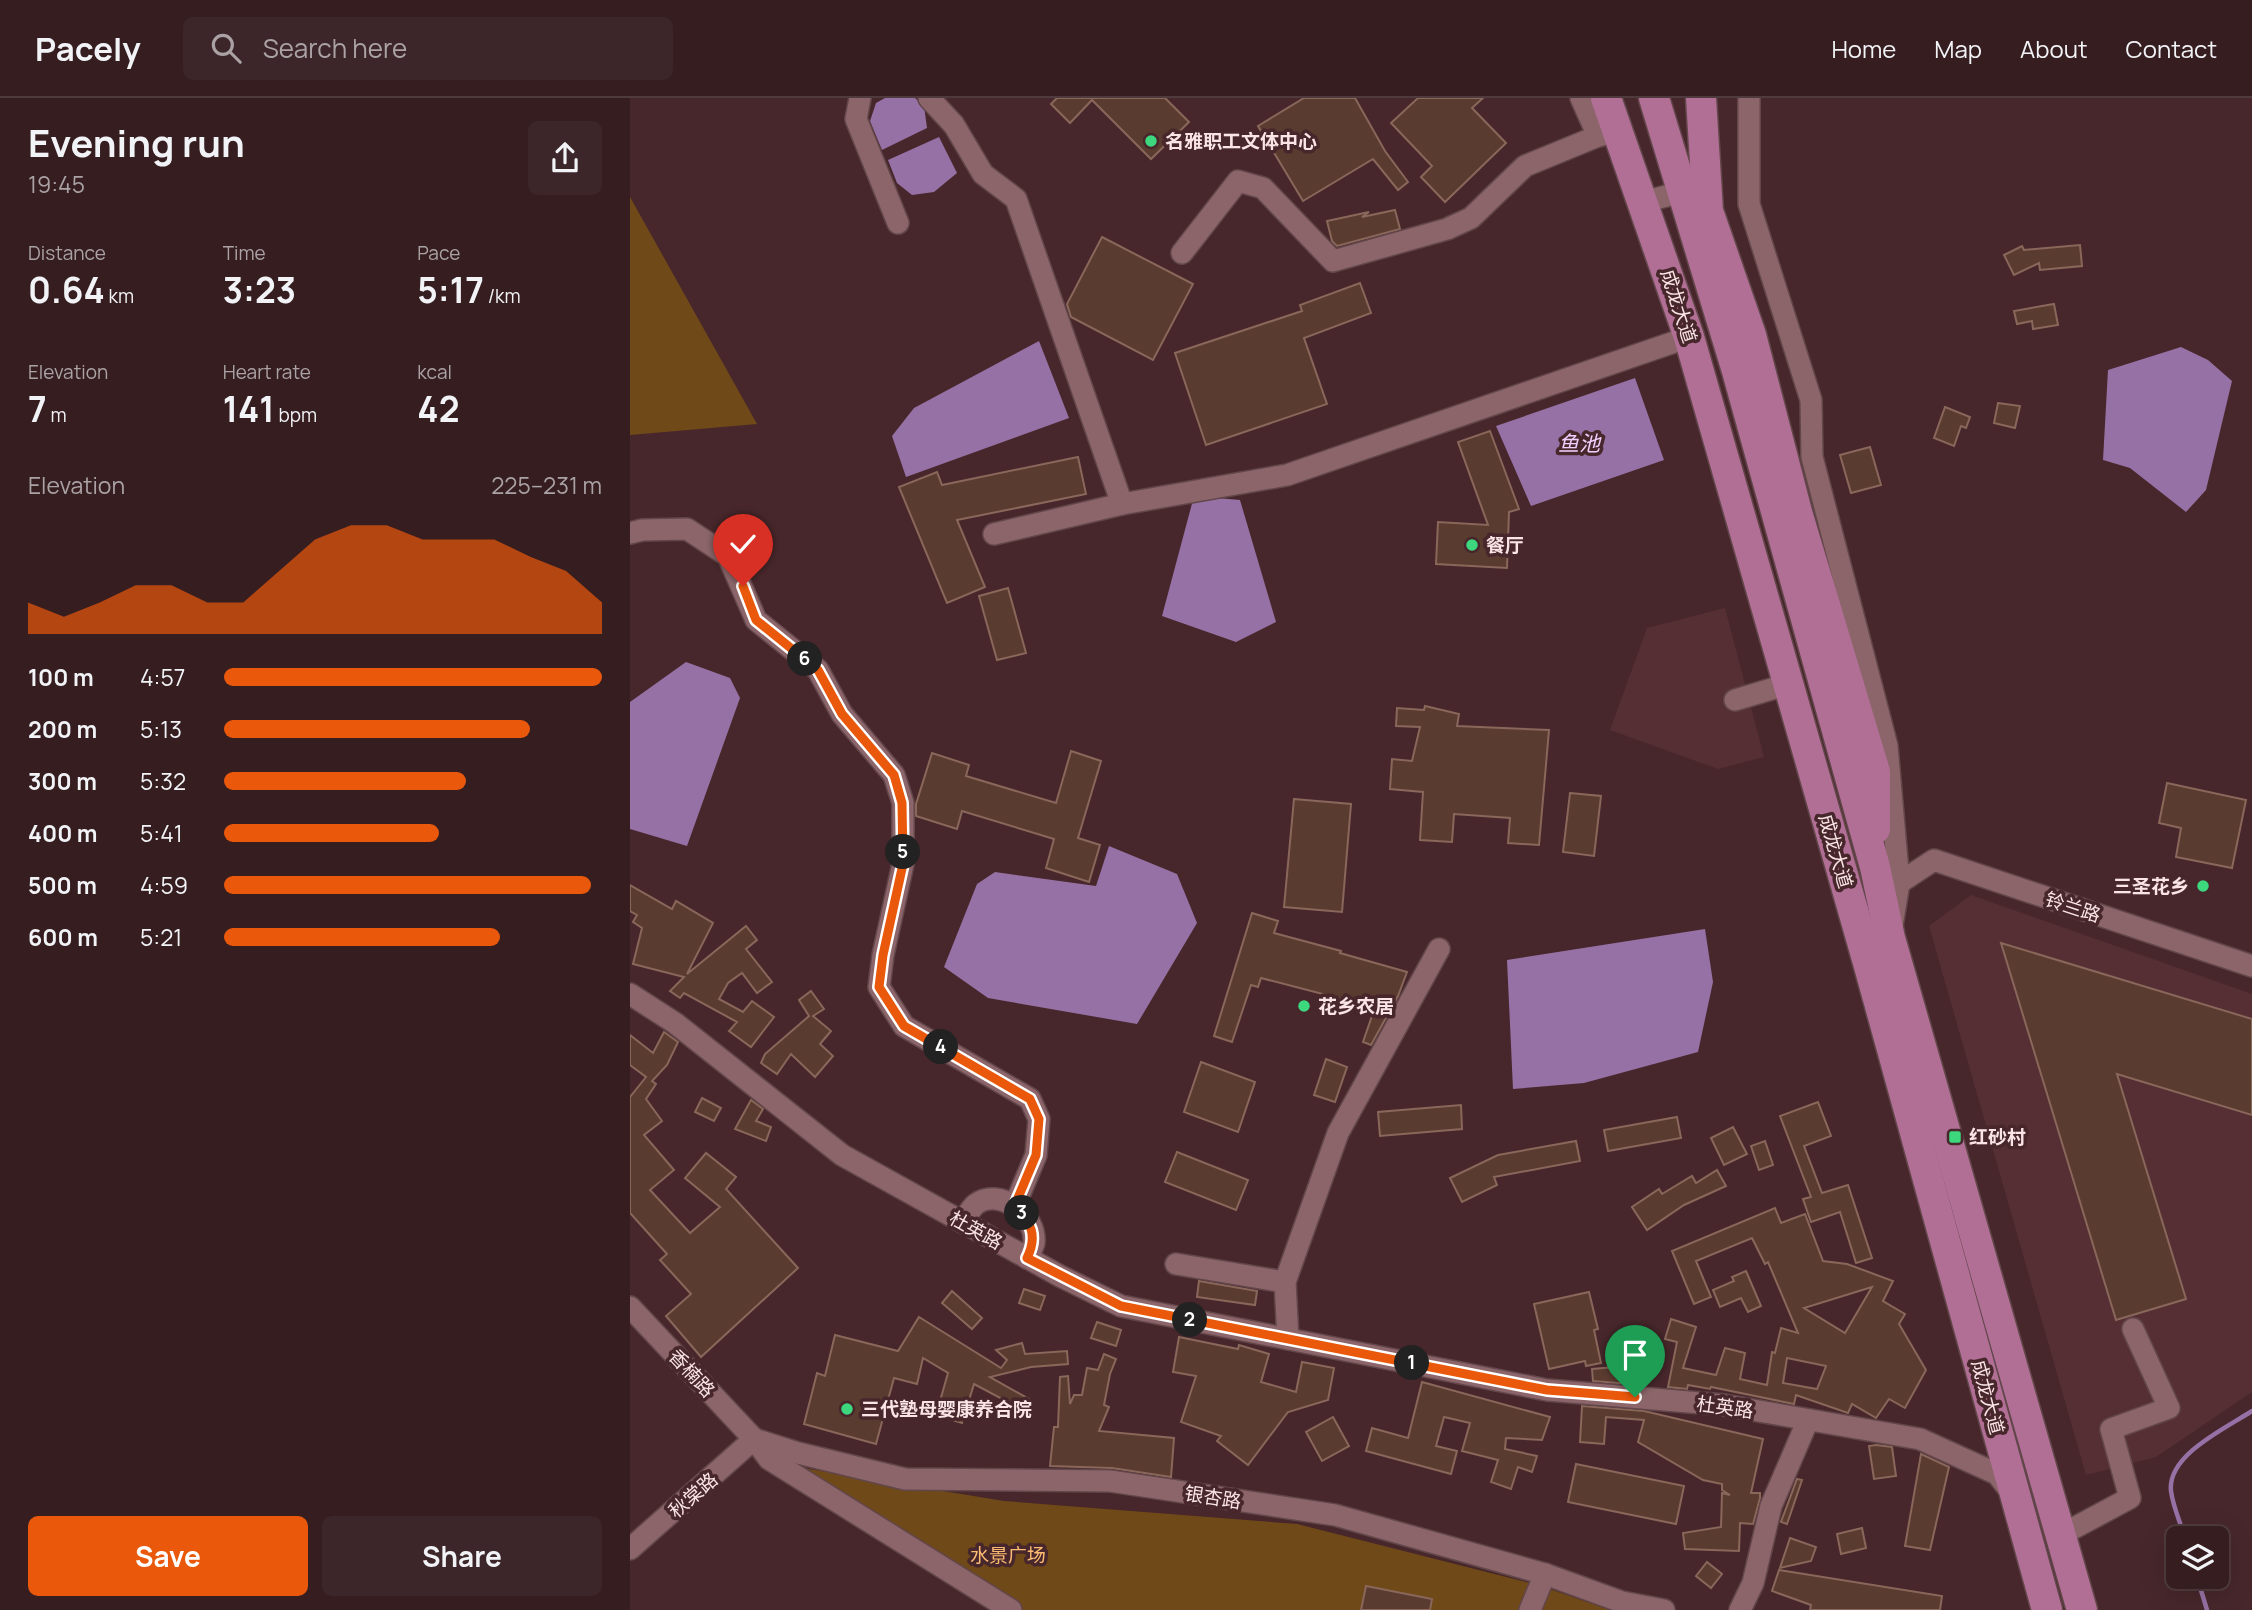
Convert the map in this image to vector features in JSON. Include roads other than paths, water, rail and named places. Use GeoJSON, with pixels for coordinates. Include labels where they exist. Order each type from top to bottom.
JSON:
{"type":"FeatureCollection","features":[{"type":"Feature","properties":{"kind":"highway","name":"成龙大道"},"geometry":{"type":"LineString","coordinates":[[1606,98],[1608,133],[1644,202],[1689,337],[1869,966],[2047,1610]]}},
{"type":"Feature","properties":{"kind":"highway","name":"成龙大道"},"geometry":{"type":"LineString","coordinates":[[1654,98],[1887,875],[1890,938],[2082,1610]]}},
{"type":"Feature","properties":{"kind":"highway"},"geometry":{"type":"LineString","coordinates":[[1701,98],[1708,211],[1751,335],[1797,512],[1875,772],[1887,875]]}},
{"type":"Feature","properties":{"kind":"street"},"geometry":{"type":"LineString","coordinates":[[860,98],[856,118],[898,223]]}},
{"type":"Feature","properties":{"kind":"street"},"geometry":{"type":"LineString","coordinates":[[929,98],[954,125],[983,174],[1016,199],[1122,504]]}},
{"type":"Feature","properties":{"kind":"street"},"geometry":{"type":"LineString","coordinates":[[1182,253],[1238,181],[1264,188],[1333,261],[1447,229],[1471,218],[1525,166],[1608,133],[1581,98]]}},
{"type":"Feature","properties":{"kind":"street"},"geometry":{"type":"LineString","coordinates":[[1749,98],[1749,204],[1811,400],[1812,457],[1887,746],[1887,875]]}},
{"type":"Feature","properties":{"kind":"street"},"geometry":{"type":"LineString","coordinates":[[1644,202],[1681,192]]}},
{"type":"Feature","properties":{"kind":"street"},"geometry":{"type":"LineString","coordinates":[[994,534],[1122,504],[1287,475],[1689,337]]}},
{"type":"Feature","properties":{"kind":"street"},"geometry":{"type":"LineString","coordinates":[[630,533],[687,528],[728,556],[756,620],[818,670],[842,714],[894,775],[902,803],[903,864],[883,955],[879,987],[904,1026],[1030,1099],[1039,1119],[1036,1155],[1015,1205]]}},
{"type":"Feature","properties":{"kind":"street"},"geometry":{"type":"LineString","coordinates":[[1735,700],[1788,684]]}},
{"type":"Feature","properties":{"kind":"street","name":"铃兰路"},"geometry":{"type":"LineString","coordinates":[[1887,875],[1934,860],[2252,966]]}},
{"type":"Feature","properties":{"kind":"street"},"geometry":{"type":"LineString","coordinates":[[1288,1339],[1285,1282],[1338,1133],[1439,948]]}},
{"type":"Feature","properties":{"kind":"street","name":"杜英路"},"geometry":{"type":"LineString","coordinates":[[630,994],[675,1023],[842,1154],[1027,1258],[1121,1306],[1547,1390],[1724,1405],[1920,1439],[1997,1474],[2016,1500]]}},
{"type":"Feature","properties":{"kind":"street"},"geometry":{"type":"LineString","coordinates":[[962,1222],[975,1205],[989,1200],[1015,1205],[1026,1217],[1033,1232],[1034,1244],[1027,1258]]}},
{"type":"Feature","properties":{"kind":"street"},"geometry":{"type":"LineString","coordinates":[[1176,1264],[1285,1282]]}},
{"type":"Feature","properties":{"kind":"street","name":"香楠路"},"geometry":{"type":"LineString","coordinates":[[630,1307],[754,1439],[769,1459],[1006,1609]]}},
{"type":"Feature","properties":{"kind":"street"},"geometry":{"type":"LineString","coordinates":[[2059,1536],[2130,1498],[2110,1429],[2169,1408],[2133,1329]]}},
{"type":"Feature","properties":{"kind":"street"},"geometry":{"type":"LineString","coordinates":[[1740,1610],[1753,1583],[1771,1506],[1808,1420]]}},
{"type":"Feature","properties":{"kind":"street","name":"秋棠路"},"geometry":{"type":"LineString","coordinates":[[630,1549],[754,1439]]}},
{"type":"Feature","properties":{"kind":"street","name":"银杏路"},"geometry":{"type":"LineString","coordinates":[[754,1439],[905,1479],[1110,1481],[1335,1515],[1545,1574],[1622,1602],[1664,1610]]}},
{"type":"Feature","properties":{"kind":"street"},"geometry":{"type":"LineString","coordinates":[[1530,1610],[1545,1574]]}},
{"type":"Feature","properties":{"kind":"water"},"geometry":{"type":"Polygon","coordinates":[[[885,98],[915,98],[924,106],[927,128],[882,150],[870,121],[876,103],[885,98]]]}},
{"type":"Feature","properties":{"kind":"water"},"geometry":{"type":"Polygon","coordinates":[[[939,137],[957,173],[934,192],[912,195],[897,183],[888,160],[939,137]]]}},
{"type":"Feature","properties":{"kind":"water"},"geometry":{"type":"Polygon","coordinates":[[[1039,341],[1069,418],[906,477],[892,436],[914,408],[1039,341]]]}},
{"type":"Feature","properties":{"kind":"water"},"geometry":{"type":"Polygon","coordinates":[[[2181,347],[2208,360],[2232,381],[2206,490],[2186,512],[2130,468],[2103,460],[2108,370],[2181,347]]]}},
{"type":"Feature","properties":{"kind":"water","name":"鱼池"},"geometry":{"type":"Polygon","coordinates":[[[1635,378],[1664,460],[1531,506],[1496,426],[1635,378]]]}},
{"type":"Feature","properties":{"kind":"water"},"geometry":{"type":"Polygon","coordinates":[[[1194,496],[1240,500],[1276,622],[1236,642],[1162,616],[1194,496]]]}},
{"type":"Feature","properties":{"kind":"water"},"geometry":{"type":"Polygon","coordinates":[[[686,662],[730,678],[740,698],[687,846],[630,829],[630,702],[686,662]]]}},
{"type":"Feature","properties":{"kind":"water"},"geometry":{"type":"Polygon","coordinates":[[[1109,846],[1177,874],[1197,923],[1137,1024],[988,998],[944,967],[977,884],[995,872],[1096,886],[1109,846]]]}},
{"type":"Feature","properties":{"kind":"water"},"geometry":{"type":"Polygon","coordinates":[[[1705,929],[1713,982],[1698,1052],[1584,1083],[1513,1089],[1507,960],[1705,929]]]}},
{"type":"Feature","properties":{"kind":"waterway"},"geometry":{"type":"LineString","coordinates":[[2181,1526],[2171,1491],[2172,1478],[2178,1466],[2200,1444],[2252,1411]]}},
{"type":"Feature","properties":{"kind":"waterway"},"geometry":{"type":"LineString","coordinates":[[2201,1589],[2207,1610]]}},
{"type":"Feature","properties":{"kind":"place","name":"名雅职工文体中心"},"geometry":{"type":"Point","coordinates":[1151,141]}},
{"type":"Feature","properties":{"kind":"place","name":"餐厅"},"geometry":{"type":"Point","coordinates":[1472,545]}},
{"type":"Feature","properties":{"kind":"place","name":"三圣花乡"},"geometry":{"type":"Point","coordinates":[2203,886]}},
{"type":"Feature","properties":{"kind":"place","name":"花乡农居"},"geometry":{"type":"Point","coordinates":[1304,1006]}},
{"type":"Feature","properties":{"kind":"place","name":"红砂村"},"geometry":{"type":"Point","coordinates":[1955,1137]}},
{"type":"Feature","properties":{"kind":"place","name":"三代塾母婴康养合院"},"geometry":{"type":"Point","coordinates":[847,1409]}},
{"type":"Feature","properties":{"kind":"park label","name":"水景广场"},"geometry":{"type":"Point","coordinates":[1008,1555]}}]}
